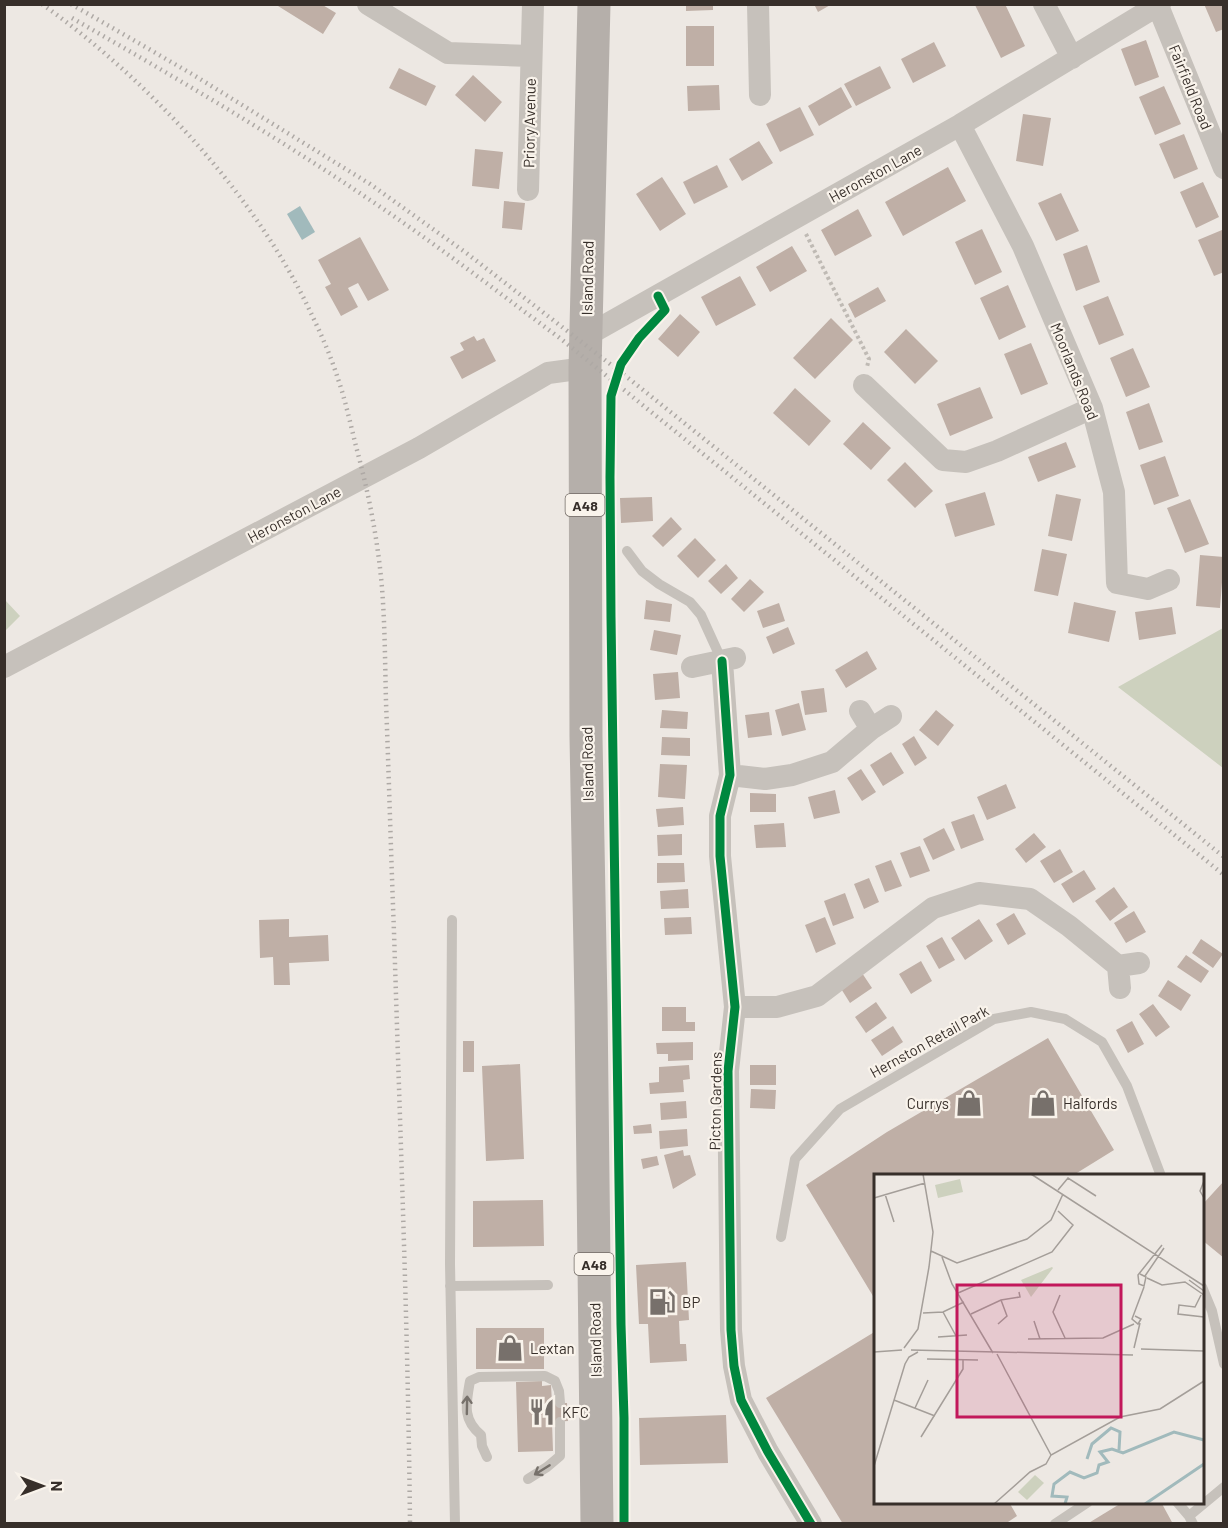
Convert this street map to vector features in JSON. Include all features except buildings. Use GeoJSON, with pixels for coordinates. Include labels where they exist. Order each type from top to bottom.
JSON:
{"type":"FeatureCollection","features":[{"type":"Feature","properties":{"kind":"main road","name":"Island Road"},"geometry":{"type":"LineString","coordinates":[[594,4],[585,368],[586,737],[597,1524]]}},
{"type":"Feature","properties":{"kind":"street","name":"Priory Avenue"},"geometry":{"type":"LineString","coordinates":[[368,4],[448,53],[531,56]]}},
{"type":"Feature","properties":{"kind":"street","name":"Priory Avenue"},"geometry":{"type":"LineString","coordinates":[[528,190],[533,4]]}},
{"type":"Feature","properties":{"kind":"street"},"geometry":{"type":"LineString","coordinates":[[758,4],[760,95]]}},
{"type":"Feature","properties":{"kind":"street"},"geometry":{"type":"LineString","coordinates":[[1044,4],[1072,58]]}},
{"type":"Feature","properties":{"kind":"street","name":"Heronston Lane"},"geometry":{"type":"LineString","coordinates":[[586,336],[960,125],[1159,5]]}},
{"type":"Feature","properties":{"kind":"street","name":"Fairfield Road"},"geometry":{"type":"LineString","coordinates":[[1159,5],[1224,168]]}},
{"type":"Feature","properties":{"kind":"street","name":"Moorlands Road"},"geometry":{"type":"LineString","coordinates":[[960,125],[1023,246],[1092,408],[1114,492],[1117,583],[1148,589],[1169,580]]}},
{"type":"Feature","properties":{"kind":"street","name":"Heronston Lane"},"geometry":{"type":"LineString","coordinates":[[4,666],[419,448],[548,374],[585,368]]}},
{"type":"Feature","properties":{"kind":"street"},"geometry":{"type":"LineString","coordinates":[[864,385],[943,460],[966,462],[997,451],[1092,408]]}},
{"type":"Feature","properties":{"kind":"street"},"geometry":{"type":"LineString","coordinates":[[692,667],[730,659]]}},
{"type":"Feature","properties":{"kind":"street","name":"Picton Gardens"},"geometry":{"type":"LineString","coordinates":[[730,659],[730,775],[720,816],[720,856],[735,1007],[728,1071],[731,1330],[734,1366],[741,1400],[768,1452],[811,1524]]}},
{"type":"Feature","properties":{"kind":"street"},"geometry":{"type":"LineString","coordinates":[[730,775],[765,779],[792,775],[832,762],[865,720],[891,716]]}},
{"type":"Feature","properties":{"kind":"street"},"geometry":{"type":"LineString","coordinates":[[735,1007],[777,1007],[818,996],[933,908],[979,893],[1030,898],[1069,926],[1126,973]]}},
{"type":"Feature","properties":{"kind":"lane"},"geometry":{"type":"LineString","coordinates":[[627,551],[642,571],[690,602],[730,659]]}},
{"type":"Feature","properties":{"kind":"lane"},"geometry":{"type":"LineString","coordinates":[[452,920],[450,1286],[455,1524]]}},
{"type":"Feature","properties":{"kind":"lane","name":"Hernston Retail Park"},"geometry":{"type":"LineString","coordinates":[[781,1237],[795,1160],[840,1109],[994,1019],[1031,1012],[1065,1019],[1102,1042],[1127,1086],[1160,1174]]}},
{"type":"Feature","properties":{"kind":"lane"},"geometry":{"type":"LineString","coordinates":[[450,1286],[548,1285]]}},
{"type":"Feature","properties":{"kind":"lane"},"geometry":{"type":"LineString","coordinates":[[1204,1290],[1212,1311],[1224,1364]]}},
{"type":"Feature","properties":{"kind":"lane"},"geometry":{"type":"LineString","coordinates":[[487,1457],[482,1435],[474,1429],[467,1418],[470,1381],[479,1377],[545,1376],[555,1380],[560,1403]]}},
{"type":"Feature","properties":{"kind":"lane"},"geometry":{"type":"LineString","coordinates":[[528,1479],[560,1456],[560,1422]]}},
{"type":"Feature","properties":{"kind":"lane"},"geometry":{"type":"LineString","coordinates":[[1178,1504],[1191,1520],[1224,1486]]}},
{"type":"Feature","properties":{"kind":"lane"},"geometry":{"type":"LineString","coordinates":[[1055,1524],[1086,1504]]}},
{"type":"Feature","properties":{"kind":"path"},"geometry":{"type":"LineString","coordinates":[[797,217],[868,359],[864,385]]}},
{"type":"Feature","properties":{"kind":"green space"},"geometry":{"type":"Polygon","coordinates":[[[5,600],[20,616],[5,631],[5,600]]]}},
{"type":"Feature","properties":{"kind":"green space"},"geometry":{"type":"Polygon","coordinates":[[[1223,628],[1223,768],[1118,687],[1223,628]]]}},
{"type":"Feature","properties":{"kind":"water"},"geometry":{"type":"Polygon","coordinates":[[[300,206],[315,232],[302,240],[287,214],[300,206]]]}},
{"type":"Feature","properties":{"kind":"railway"},"geometry":{"type":"LineString","coordinates":[[42,4],[120,67],[158,103],[194,141],[259,224],[287,267],[325,344],[344,397],[361,467],[375,536],[384,616],[406,1302],[410,1524]]}},
{"type":"Feature","properties":{"kind":"railway"},"geometry":{"type":"LineString","coordinates":[[71,4],[192,74],[370,184],[465,252],[632,381],[1224,857]]}},
{"type":"Feature","properties":{"kind":"railway"},"geometry":{"type":"LineString","coordinates":[[72,18],[297,152],[443,251],[561,339],[1224,875]]}},
{"type":"Feature","properties":{"kind":"cycle path"},"geometry":{"type":"LineString","coordinates":[[624,1524],[611,617],[611,396],[621,364],[639,338],[665,310],[658,296]]}},
{"type":"Feature","properties":{"kind":"cycle path"},"geometry":{"type":"LineString","coordinates":[[722,661],[730,775],[720,816],[720,856],[735,1007],[728,1071],[731,1330],[734,1366],[741,1400],[768,1452],[811,1524]]}},
{"type":"Feature","properties":{"kind":"place","name":"Currys"},"geometry":{"type":"Point","coordinates":[969,1103]}},
{"type":"Feature","properties":{"kind":"place","name":"Halfords"},"geometry":{"type":"Point","coordinates":[1043,1103]}},
{"type":"Feature","properties":{"kind":"place","name":"BP"},"geometry":{"type":"Point","coordinates":[662,1302]}},
{"type":"Feature","properties":{"kind":"place","name":"Lextan"},"geometry":{"type":"Point","coordinates":[510,1348]}},
{"type":"Feature","properties":{"kind":"place","name":"KFC"},"geometry":{"type":"Point","coordinates":[542,1412]}}]}
